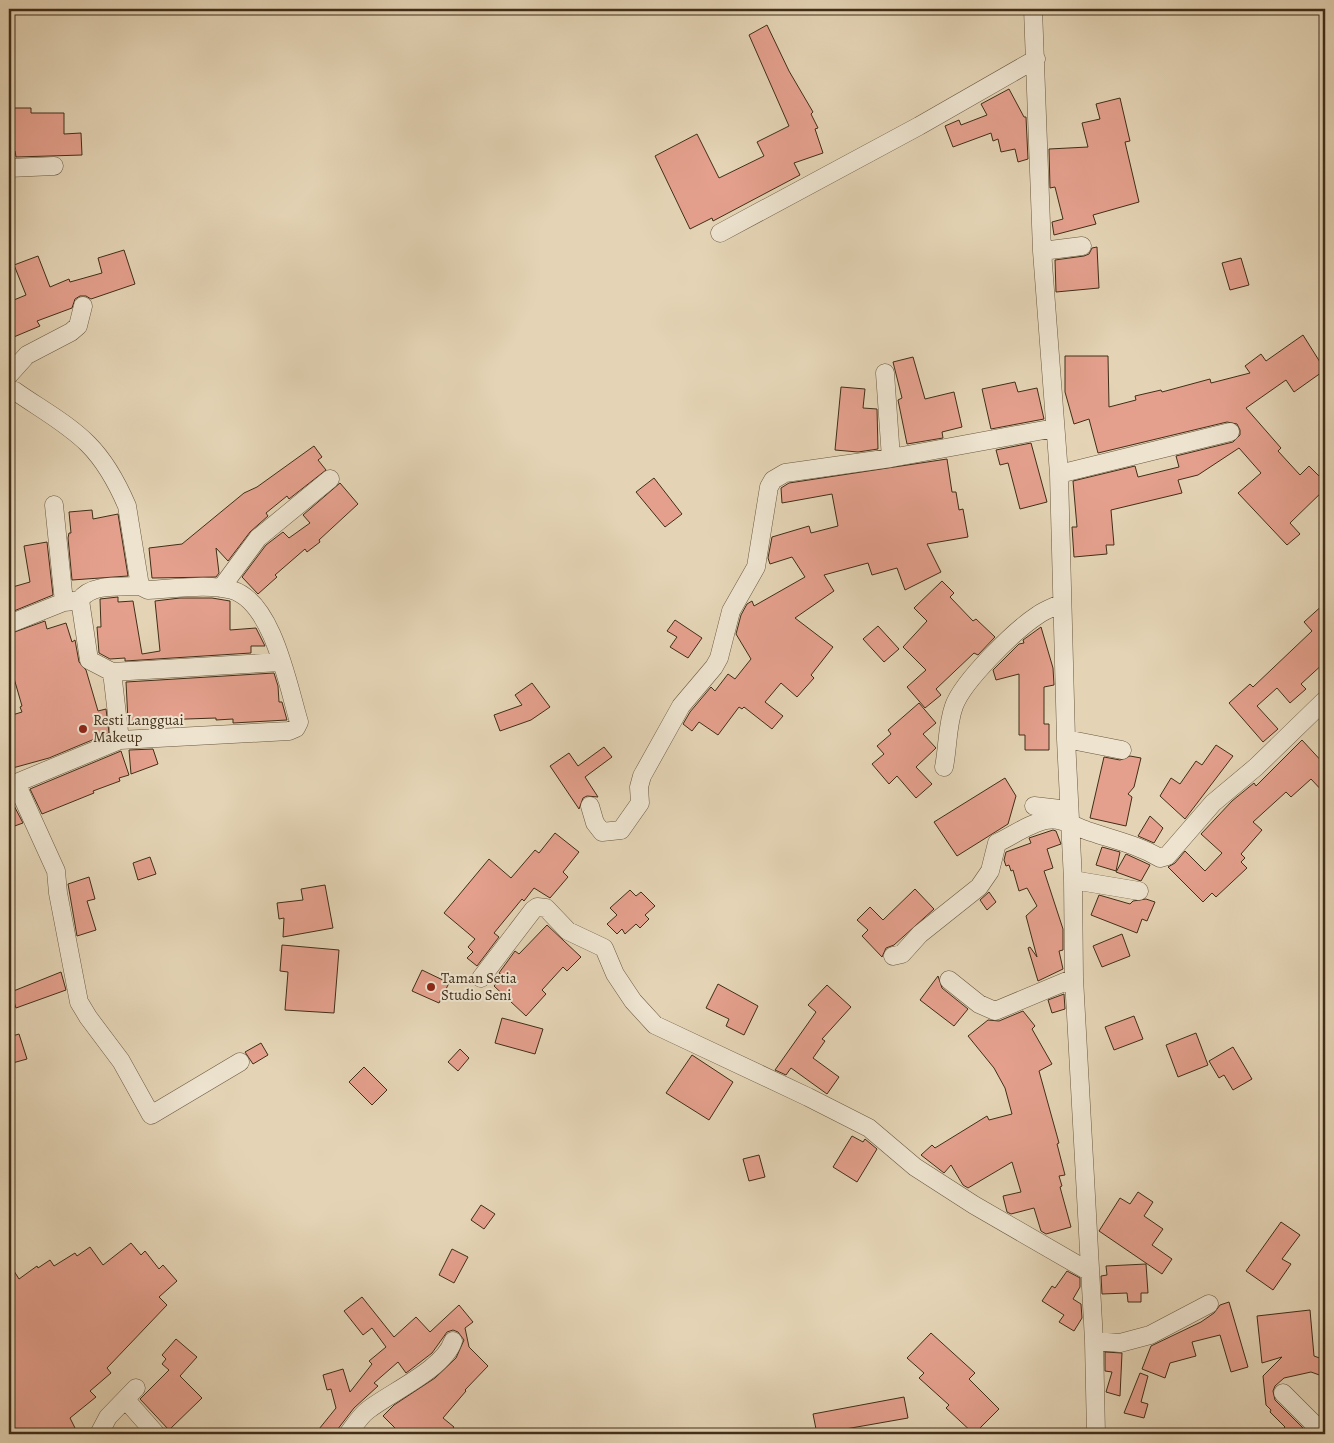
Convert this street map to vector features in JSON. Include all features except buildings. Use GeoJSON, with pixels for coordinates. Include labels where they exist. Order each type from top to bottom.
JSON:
{"type":"FeatureCollection","features":[{"type":"Feature","properties":{"kind":"street"},"geometry":{"type":"LineString","coordinates":[[1033,9],[1042,252],[1059,474],[1066,739],[1073,880],[1074,978],[1094,1341],[1096,1434]]}},
{"type":"Feature","properties":{"kind":"street"},"geometry":{"type":"LineString","coordinates":[[720,232],[919,126],[1036,59]]}},
{"type":"Feature","properties":{"kind":"street"},"geometry":{"type":"LineString","coordinates":[[9,168],[54,166]]}},
{"type":"Feature","properties":{"kind":"street"},"geometry":{"type":"LineString","coordinates":[[1042,252],[1082,246]]}},
{"type":"Feature","properties":{"kind":"street"},"geometry":{"type":"LineString","coordinates":[[9,375],[26,355],[71,332],[78,326],[83,306]]}},
{"type":"Feature","properties":{"kind":"street"},"geometry":{"type":"LineString","coordinates":[[885,373],[891,458]]}},
{"type":"Feature","properties":{"kind":"street"},"geometry":{"type":"LineString","coordinates":[[9,390],[15,391],[80,437],[98,455],[127,506],[140,586]]}},
{"type":"Feature","properties":{"kind":"street"},"geometry":{"type":"LineString","coordinates":[[590,806],[595,823],[602,832],[621,830],[640,802],[640,780],[678,710],[714,667],[719,658],[731,611],[756,567],[769,488],[773,480],[785,473],[891,458],[1055,428]]}},
{"type":"Feature","properties":{"kind":"street"},"geometry":{"type":"LineString","coordinates":[[1059,474],[1230,432]]}},
{"type":"Feature","properties":{"kind":"street"},"geometry":{"type":"LineString","coordinates":[[222,588],[258,538],[330,479]]}},
{"type":"Feature","properties":{"kind":"street"},"geometry":{"type":"LineString","coordinates":[[54,505],[72,601],[87,657],[94,664],[112,672],[281,662]]}},
{"type":"Feature","properties":{"kind":"street"},"geometry":{"type":"LineString","coordinates":[[9,624],[72,601],[96,589],[140,586],[148,590],[222,588],[245,596],[264,618],[281,662],[299,722],[293,730],[120,740],[12,785],[56,871],[58,893],[79,1002],[121,1061],[151,1115],[240,1062]]}},
{"type":"Feature","properties":{"kind":"street"},"geometry":{"type":"LineString","coordinates":[[944,767],[951,717],[959,696],[984,664],[1024,626],[1036,616],[1062,603]]}},
{"type":"Feature","properties":{"kind":"street"},"geometry":{"type":"LineString","coordinates":[[112,672],[120,740]]}},
{"type":"Feature","properties":{"kind":"street"},"geometry":{"type":"LineString","coordinates":[[1034,806],[1070,817],[1089,831],[1137,846],[1163,858],[1213,803],[1256,767],[1325,700]]}},
{"type":"Feature","properties":{"kind":"street"},"geometry":{"type":"LineString","coordinates":[[1066,739],[1122,750]]}},
{"type":"Feature","properties":{"kind":"street"},"geometry":{"type":"LineString","coordinates":[[893,956],[902,954],[920,934],[980,887],[990,871],[998,843],[1047,820],[1070,817]]}},
{"type":"Feature","properties":{"kind":"street"},"geometry":{"type":"LineString","coordinates":[[1073,880],[1139,892]]}},
{"type":"Feature","properties":{"kind":"street"},"geometry":{"type":"LineString","coordinates":[[481,978],[533,910],[537,907],[546,908],[568,931],[604,948],[615,974],[633,1001],[655,1025],[771,1081],[808,1096],[869,1128],[915,1167],[974,1205],[1090,1272]]}},
{"type":"Feature","properties":{"kind":"street"},"geometry":{"type":"LineString","coordinates":[[950,980],[979,1004],[995,1011],[1074,978]]}},
{"type":"Feature","properties":{"kind":"street"},"geometry":{"type":"LineString","coordinates":[[1094,1341],[1120,1343],[1150,1335],[1209,1304]]}},
{"type":"Feature","properties":{"kind":"street"},"geometry":{"type":"LineString","coordinates":[[348,1434],[367,1411],[428,1369],[450,1349],[453,1341]]}},
{"type":"Feature","properties":{"kind":"street"},"geometry":{"type":"LineString","coordinates":[[99,1434],[108,1417],[131,1394],[156,1434]]}},
{"type":"Feature","properties":{"kind":"street"},"geometry":{"type":"LineString","coordinates":[[1283,1394],[1324,1434]]}},
{"type":"Feature","properties":{"kind":"place","name":"Resti Langguai Makeup"},"geometry":{"type":"Point","coordinates":[83,729]}},
{"type":"Feature","properties":{"kind":"place","name":"Taman Setia Studio Seni"},"geometry":{"type":"Point","coordinates":[431,987]}}]}
